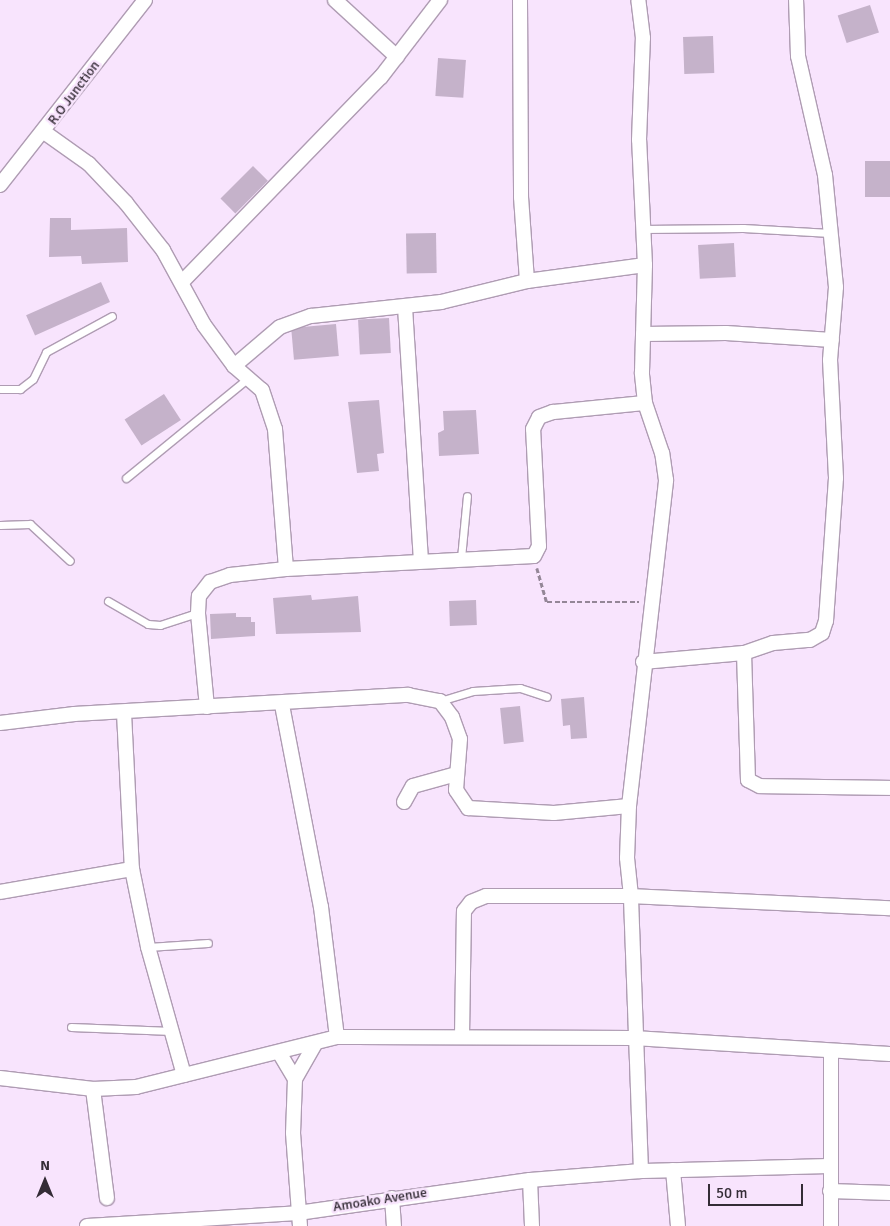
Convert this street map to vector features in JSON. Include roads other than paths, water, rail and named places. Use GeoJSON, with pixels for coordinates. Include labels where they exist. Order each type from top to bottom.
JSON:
{"type":"FeatureCollection","features":[{"type":"Feature","properties":{"kind":"street","name":"R.O Junction"},"geometry":{"type":"LineString","coordinates":[[0,185],[44,132],[145,0]]}},
{"type":"Feature","properties":{"kind":"street"},"geometry":{"type":"LineString","coordinates":[[335,0],[397,56]]}},
{"type":"Feature","properties":{"kind":"street"},"geometry":{"type":"LineString","coordinates":[[182,282],[397,56],[440,0]]}},
{"type":"Feature","properties":{"kind":"street"},"geometry":{"type":"LineString","coordinates":[[520,0],[520,187],[527,280]]}},
{"type":"Feature","properties":{"kind":"street"},"geometry":{"type":"LineString","coordinates":[[638,0],[643,38],[639,140],[642,229],[646,265],[643,334],[645,403],[662,453],[666,480],[649,601],[628,806],[627,858],[636,926],[634,1038],[641,1171]]}},
{"type":"Feature","properties":{"kind":"street"},"geometry":{"type":"LineString","coordinates":[[643,662],[744,653],[773,642],[810,640],[822,633],[826,621],[836,478],[832,340],[836,287],[825,175],[798,56],[796,0]]}},
{"type":"Feature","properties":{"kind":"street"},"geometry":{"type":"LineString","coordinates":[[44,132],[89,164],[126,203],[182,282],[204,325],[234,366],[262,390],[275,428],[286,569]]}},
{"type":"Feature","properties":{"kind":"street"},"geometry":{"type":"LineString","coordinates":[[234,366],[280,327],[311,316],[405,307],[527,280],[646,265]]}},
{"type":"Feature","properties":{"kind":"street"},"geometry":{"type":"LineString","coordinates":[[405,307],[421,559]]}},
{"type":"Feature","properties":{"kind":"street"},"geometry":{"type":"LineString","coordinates":[[643,334],[726,333],[832,340]]}},
{"type":"Feature","properties":{"kind":"street"},"geometry":{"type":"LineString","coordinates":[[206,707],[198,613],[199,596],[210,582],[230,575],[286,569],[421,559],[534,556],[540,546],[533,429],[539,417],[553,412],[645,403]]}},
{"type":"Feature","properties":{"kind":"street"},"geometry":{"type":"LineString","coordinates":[[744,653],[748,780],[760,786],[890,788]]}},
{"type":"Feature","properties":{"kind":"street"},"geometry":{"type":"LineString","coordinates":[[0,723],[206,707],[282,705],[362,696],[408,695],[440,701],[460,739],[456,790],[468,808],[554,813],[628,806]]}},
{"type":"Feature","properties":{"kind":"street"},"geometry":{"type":"LineString","coordinates":[[282,705],[321,907],[337,1038]]}},
{"type":"Feature","properties":{"kind":"street"},"geometry":{"type":"LineString","coordinates":[[124,713],[132,869],[148,947],[184,1075]]}},
{"type":"Feature","properties":{"kind":"street"},"geometry":{"type":"LineString","coordinates":[[404,802],[413,786],[456,774]]}},
{"type":"Feature","properties":{"kind":"street"},"geometry":{"type":"LineString","coordinates":[[0,892],[132,869]]}},
{"type":"Feature","properties":{"kind":"street"},"geometry":{"type":"LineString","coordinates":[[462,1036],[464,911],[471,902],[486,896],[632,896],[890,908]]}},
{"type":"Feature","properties":{"kind":"street"},"geometry":{"type":"LineString","coordinates":[[0,1078],[93,1089],[136,1086],[280,1054],[337,1038],[462,1036],[634,1038],[890,1054]]}},
{"type":"Feature","properties":{"kind":"street"},"geometry":{"type":"LineString","coordinates":[[299,1220],[293,1133],[295,1079],[315,1044]]}},
{"type":"Feature","properties":{"kind":"street"},"geometry":{"type":"LineString","coordinates":[[831,1051],[831,1226]]}},
{"type":"Feature","properties":{"kind":"street"},"geometry":{"type":"LineString","coordinates":[[280,1054],[295,1079]]}},
{"type":"Feature","properties":{"kind":"street"},"geometry":{"type":"LineString","coordinates":[[93,1089],[108,1198]]}},
{"type":"Feature","properties":{"kind":"street","name":"Amoako Avenue"},"geometry":{"type":"LineString","coordinates":[[87,1226],[299,1220],[392,1198],[530,1180],[641,1171],[830,1166]]}},
{"type":"Feature","properties":{"kind":"street"},"geometry":{"type":"LineString","coordinates":[[673,1170],[678,1226]]}},
{"type":"Feature","properties":{"kind":"street"},"geometry":{"type":"LineString","coordinates":[[530,1180],[532,1226]]}},
{"type":"Feature","properties":{"kind":"street"},"geometry":{"type":"LineString","coordinates":[[830,1191],[890,1193]]}},
{"type":"Feature","properties":{"kind":"street"},"geometry":{"type":"LineString","coordinates":[[392,1198],[394,1226]]}},
{"type":"Feature","properties":{"kind":"lane"},"geometry":{"type":"LineString","coordinates":[[642,229],[743,228],[830,233]]}},
{"type":"Feature","properties":{"kind":"lane"},"geometry":{"type":"LineString","coordinates":[[0,389],[20,389],[33,379],[46,352],[112,316]]}},
{"type":"Feature","properties":{"kind":"lane"},"geometry":{"type":"LineString","coordinates":[[126,478],[247,379]]}},
{"type":"Feature","properties":{"kind":"lane"},"geometry":{"type":"LineString","coordinates":[[461,558],[467,496]]}},
{"type":"Feature","properties":{"kind":"lane"},"geometry":{"type":"LineString","coordinates":[[0,525],[30,524],[41,530],[70,561]]}},
{"type":"Feature","properties":{"kind":"lane"},"geometry":{"type":"LineString","coordinates":[[108,601],[148,624],[160,625],[198,613]]}},
{"type":"Feature","properties":{"kind":"lane"},"geometry":{"type":"LineString","coordinates":[[440,701],[473,691],[520,688],[547,697]]}},
{"type":"Feature","properties":{"kind":"lane"},"geometry":{"type":"LineString","coordinates":[[148,947],[208,943]]}},
{"type":"Feature","properties":{"kind":"lane"},"geometry":{"type":"LineString","coordinates":[[71,1027],[172,1031]]}}]}
